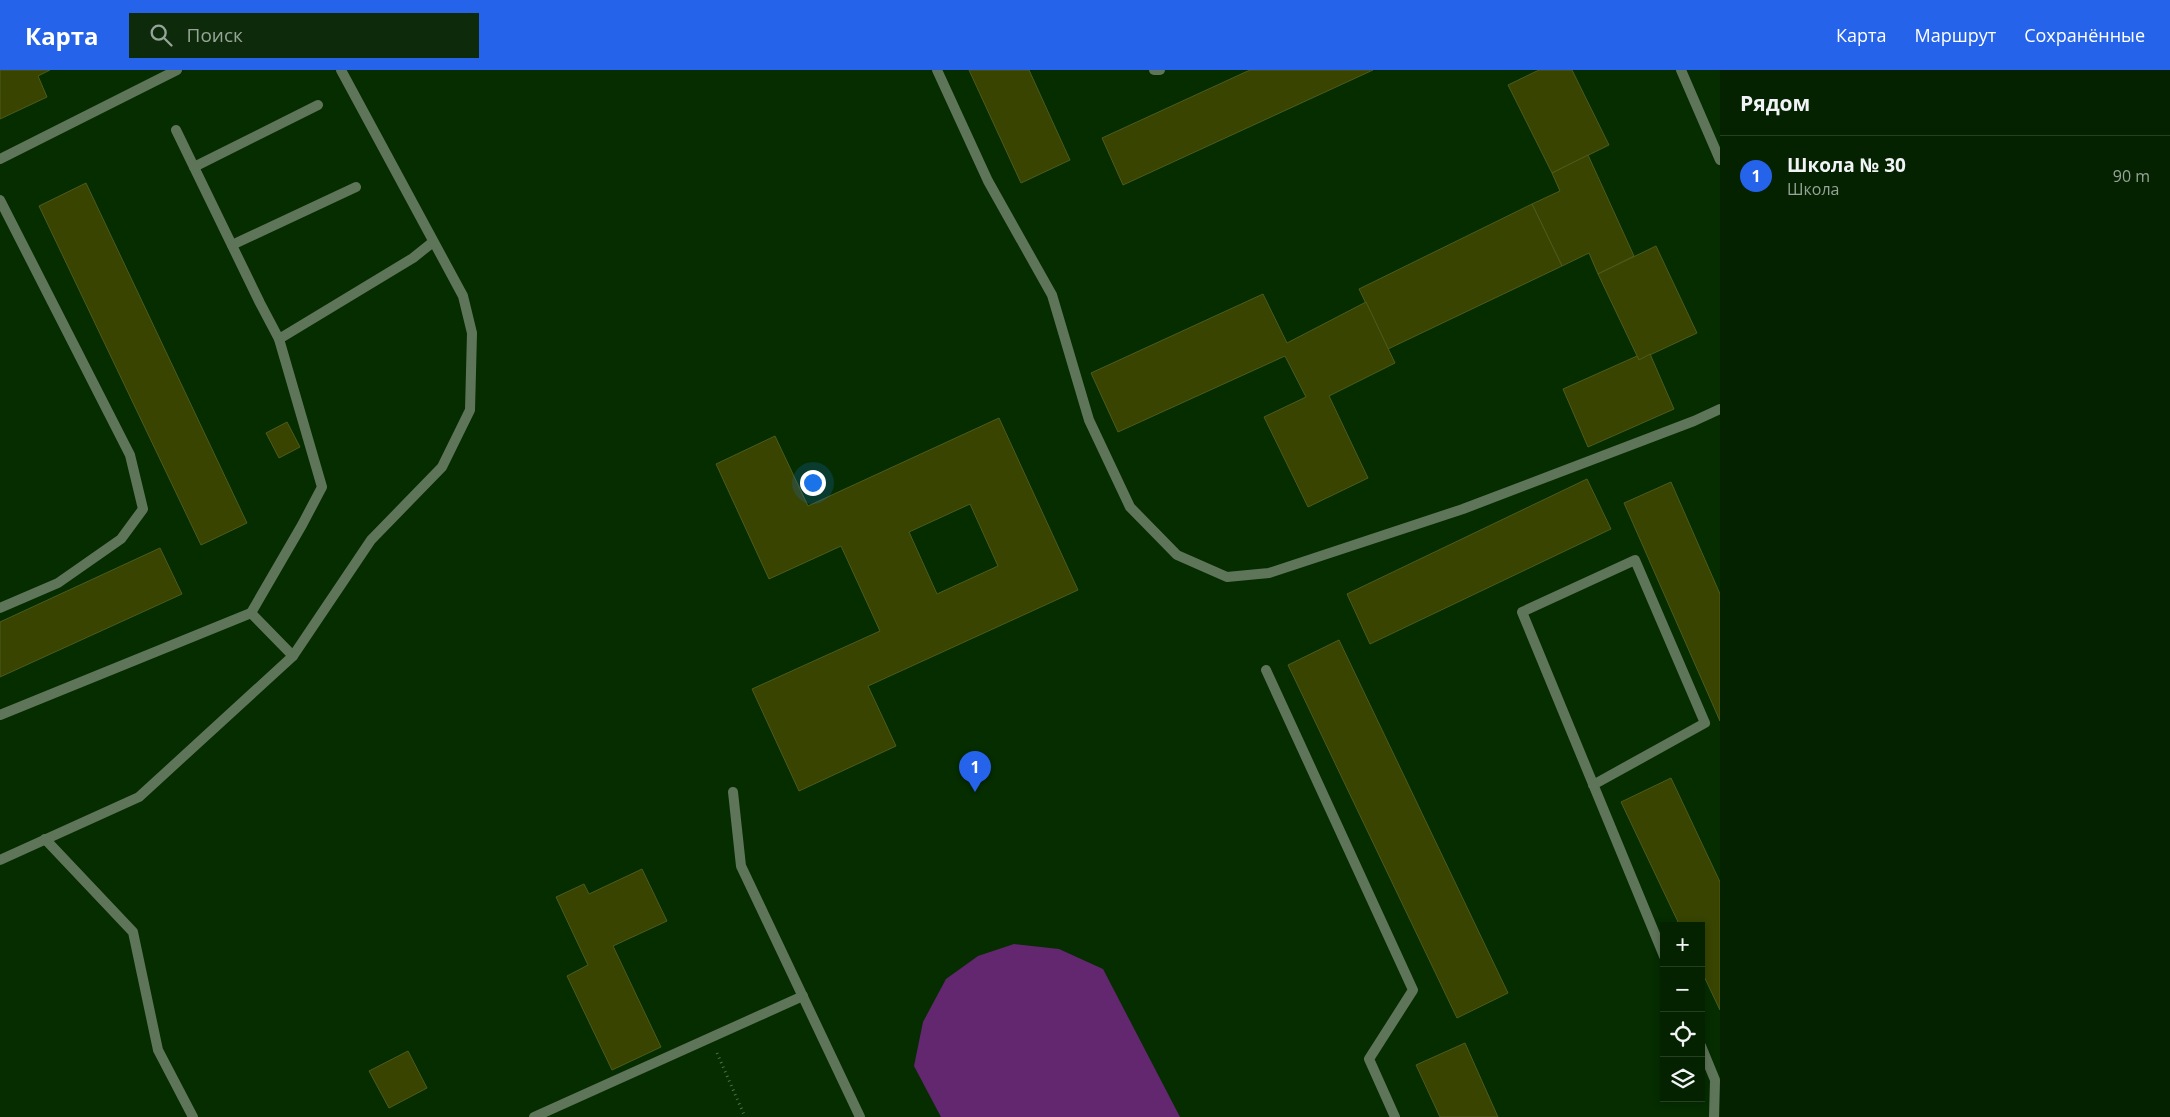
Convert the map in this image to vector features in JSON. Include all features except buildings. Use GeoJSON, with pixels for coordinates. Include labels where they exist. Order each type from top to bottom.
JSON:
{"type":"FeatureCollection","features":[{"type":"Feature","properties":{"kind":"street"},"geometry":{"type":"LineString","coordinates":[[0,159],[177,70]]}},
{"type":"Feature","properties":{"kind":"street"},"geometry":{"type":"LineString","coordinates":[[0,860],[140,797],[293,656],[371,540],[442,467],[470,410],[472,333],[463,296],[341,70]]}},
{"type":"Feature","properties":{"kind":"street"},"geometry":{"type":"LineString","coordinates":[[937,70],[988,181],[1052,295],[1089,420],[1130,507],[1177,555],[1227,577],[1269,573],[1463,509],[1694,421],[1720,409]]}},
{"type":"Feature","properties":{"kind":"street"},"geometry":{"type":"LineString","coordinates":[[1154,70],[1160,70]]}},
{"type":"Feature","properties":{"kind":"street"},"geometry":{"type":"LineString","coordinates":[[1681,70],[1720,160]]}},
{"type":"Feature","properties":{"kind":"street"},"geometry":{"type":"LineString","coordinates":[[194,166],[318,106]]}},
{"type":"Feature","properties":{"kind":"street"},"geometry":{"type":"LineString","coordinates":[[0,715],[251,612],[322,487],[279,339],[176,130]]}},
{"type":"Feature","properties":{"kind":"street"},"geometry":{"type":"LineString","coordinates":[[232,245],[356,187]]}},
{"type":"Feature","properties":{"kind":"street"},"geometry":{"type":"LineString","coordinates":[[0,200],[130,455],[143,509],[121,539],[114,544],[58,582],[0,608]]}},
{"type":"Feature","properties":{"kind":"street"},"geometry":{"type":"LineString","coordinates":[[279,339],[413,258],[433,242]]}},
{"type":"Feature","properties":{"kind":"street"},"geometry":{"type":"LineString","coordinates":[[1593,785],[1704,723],[1635,560],[1522,612],[1593,785],[1660,946]]}},
{"type":"Feature","properties":{"kind":"street"},"geometry":{"type":"LineString","coordinates":[[251,612],[293,656]]}},
{"type":"Feature","properties":{"kind":"street"},"geometry":{"type":"LineString","coordinates":[[1266,670],[1413,990],[1369,1059],[1395,1117]]}},
{"type":"Feature","properties":{"kind":"street"},"geometry":{"type":"LineString","coordinates":[[733,792],[740,866],[860,1117]]}},
{"type":"Feature","properties":{"kind":"street"},"geometry":{"type":"LineString","coordinates":[[45,839],[133,932],[158,1050],[193,1117]]}},
{"type":"Feature","properties":{"kind":"street"},"geometry":{"type":"LineString","coordinates":[[534,1117],[803,996]]}},
{"type":"Feature","properties":{"kind":"street"},"geometry":{"type":"LineString","coordinates":[[1705,1056],[1715,1080],[1714,1117]]}},
{"type":"Feature","properties":{"kind":"path"},"geometry":{"type":"LineString","coordinates":[[711,1038],[745,1117]]}},
{"type":"Feature","properties":{"kind":"shaded area"},"geometry":{"type":"Polygon","coordinates":[[[1014,944],[1059,949],[1103,969],[1180,1117],[941,1117],[914,1066],[923,1022],[946,979],[978,956],[1014,944]]]}},
{"type":"Feature","properties":{"kind":"place","name":"Школа № 30"},"geometry":{"type":"Point","coordinates":[975,792]}}]}
